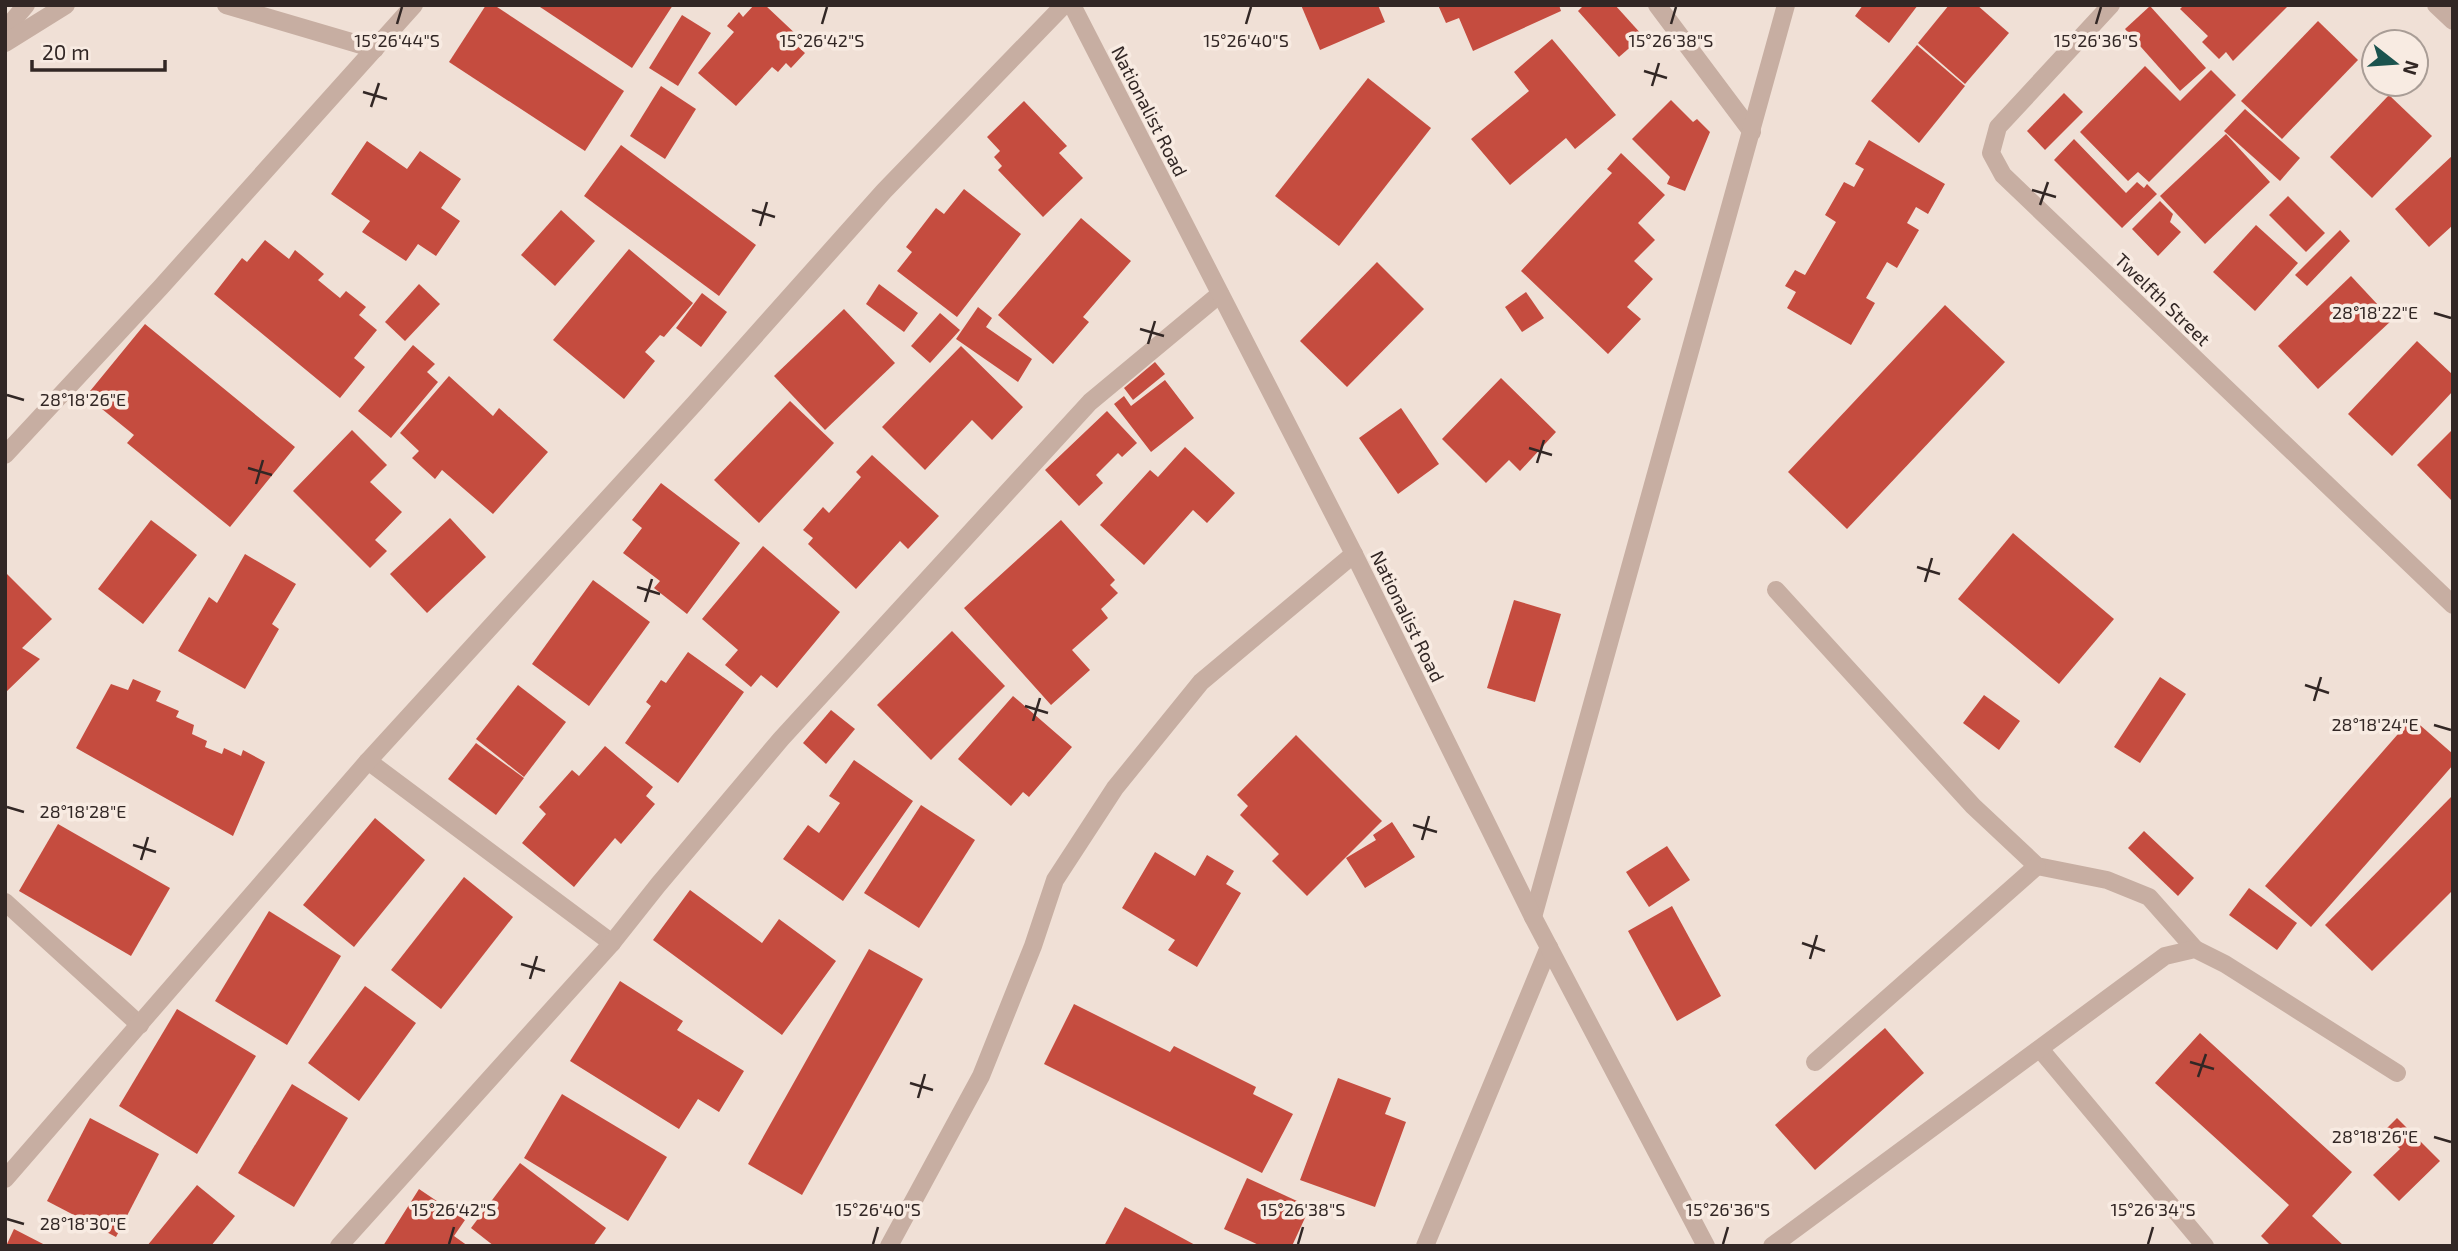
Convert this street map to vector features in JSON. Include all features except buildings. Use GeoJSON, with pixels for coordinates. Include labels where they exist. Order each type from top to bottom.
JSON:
{"type":"FeatureCollection","features":[{"type":"Feature","properties":{"kind":"street"},"geometry":{"type":"LineString","coordinates":[[5,30],[26,5]]}},
{"type":"Feature","properties":{"kind":"street"},"geometry":{"type":"LineString","coordinates":[[5,43],[66,5]]}},
{"type":"Feature","properties":{"kind":"street"},"geometry":{"type":"LineString","coordinates":[[226,5],[375,49]]}},
{"type":"Feature","properties":{"kind":"street"},"geometry":{"type":"LineString","coordinates":[[5,455],[414,5]]}},
{"type":"Feature","properties":{"kind":"street"},"geometry":{"type":"LineString","coordinates":[[5,1179],[368,761],[686,413],[884,191],[1064,5]]}},
{"type":"Feature","properties":{"kind":"street","name":"Nationalist Road"},"geometry":{"type":"LineString","coordinates":[[1072,5],[1354,554],[1533,917],[1706,1246]]}},
{"type":"Feature","properties":{"kind":"street"},"geometry":{"type":"LineString","coordinates":[[1657,5],[1752,132]]}},
{"type":"Feature","properties":{"kind":"street"},"geometry":{"type":"LineString","coordinates":[[1533,917],[1786,5]]}},
{"type":"Feature","properties":{"kind":"street","name":"Twelfth Street"},"geometry":{"type":"LineString","coordinates":[[2110,5],[1998,127],[1991,153],[2003,175],[2453,605]]}},
{"type":"Feature","properties":{"kind":"street"},"geometry":{"type":"LineString","coordinates":[[2436,5],[2453,21]]}},
{"type":"Feature","properties":{"kind":"street"},"geometry":{"type":"LineString","coordinates":[[339,1246],[612,943],[781,739],[1090,402],[1220,294]]}},
{"type":"Feature","properties":{"kind":"street"},"geometry":{"type":"LineString","coordinates":[[890,1246],[981,1076],[1033,946],[1055,880],[1115,788],[1201,682],[1354,554]]}},
{"type":"Feature","properties":{"kind":"street"},"geometry":{"type":"LineString","coordinates":[[1776,590],[1973,806],[2037,866],[2106,880],[2149,897],[2195,949],[2225,964],[2397,1073]]}},
{"type":"Feature","properties":{"kind":"street"},"geometry":{"type":"LineString","coordinates":[[368,761],[612,943]]}},
{"type":"Feature","properties":{"kind":"street"},"geometry":{"type":"LineString","coordinates":[[1815,1062],[2037,866]]}},
{"type":"Feature","properties":{"kind":"street"},"geometry":{"type":"LineString","coordinates":[[5,902],[140,1025]]}},
{"type":"Feature","properties":{"kind":"street"},"geometry":{"type":"LineString","coordinates":[[1424,1246],[1549,947]]}},
{"type":"Feature","properties":{"kind":"street"},"geometry":{"type":"LineString","coordinates":[[1772,1246],[2165,956],[2195,949]]}},
{"type":"Feature","properties":{"kind":"street"},"geometry":{"type":"LineString","coordinates":[[2040,1049],[2205,1246]]}}]}
